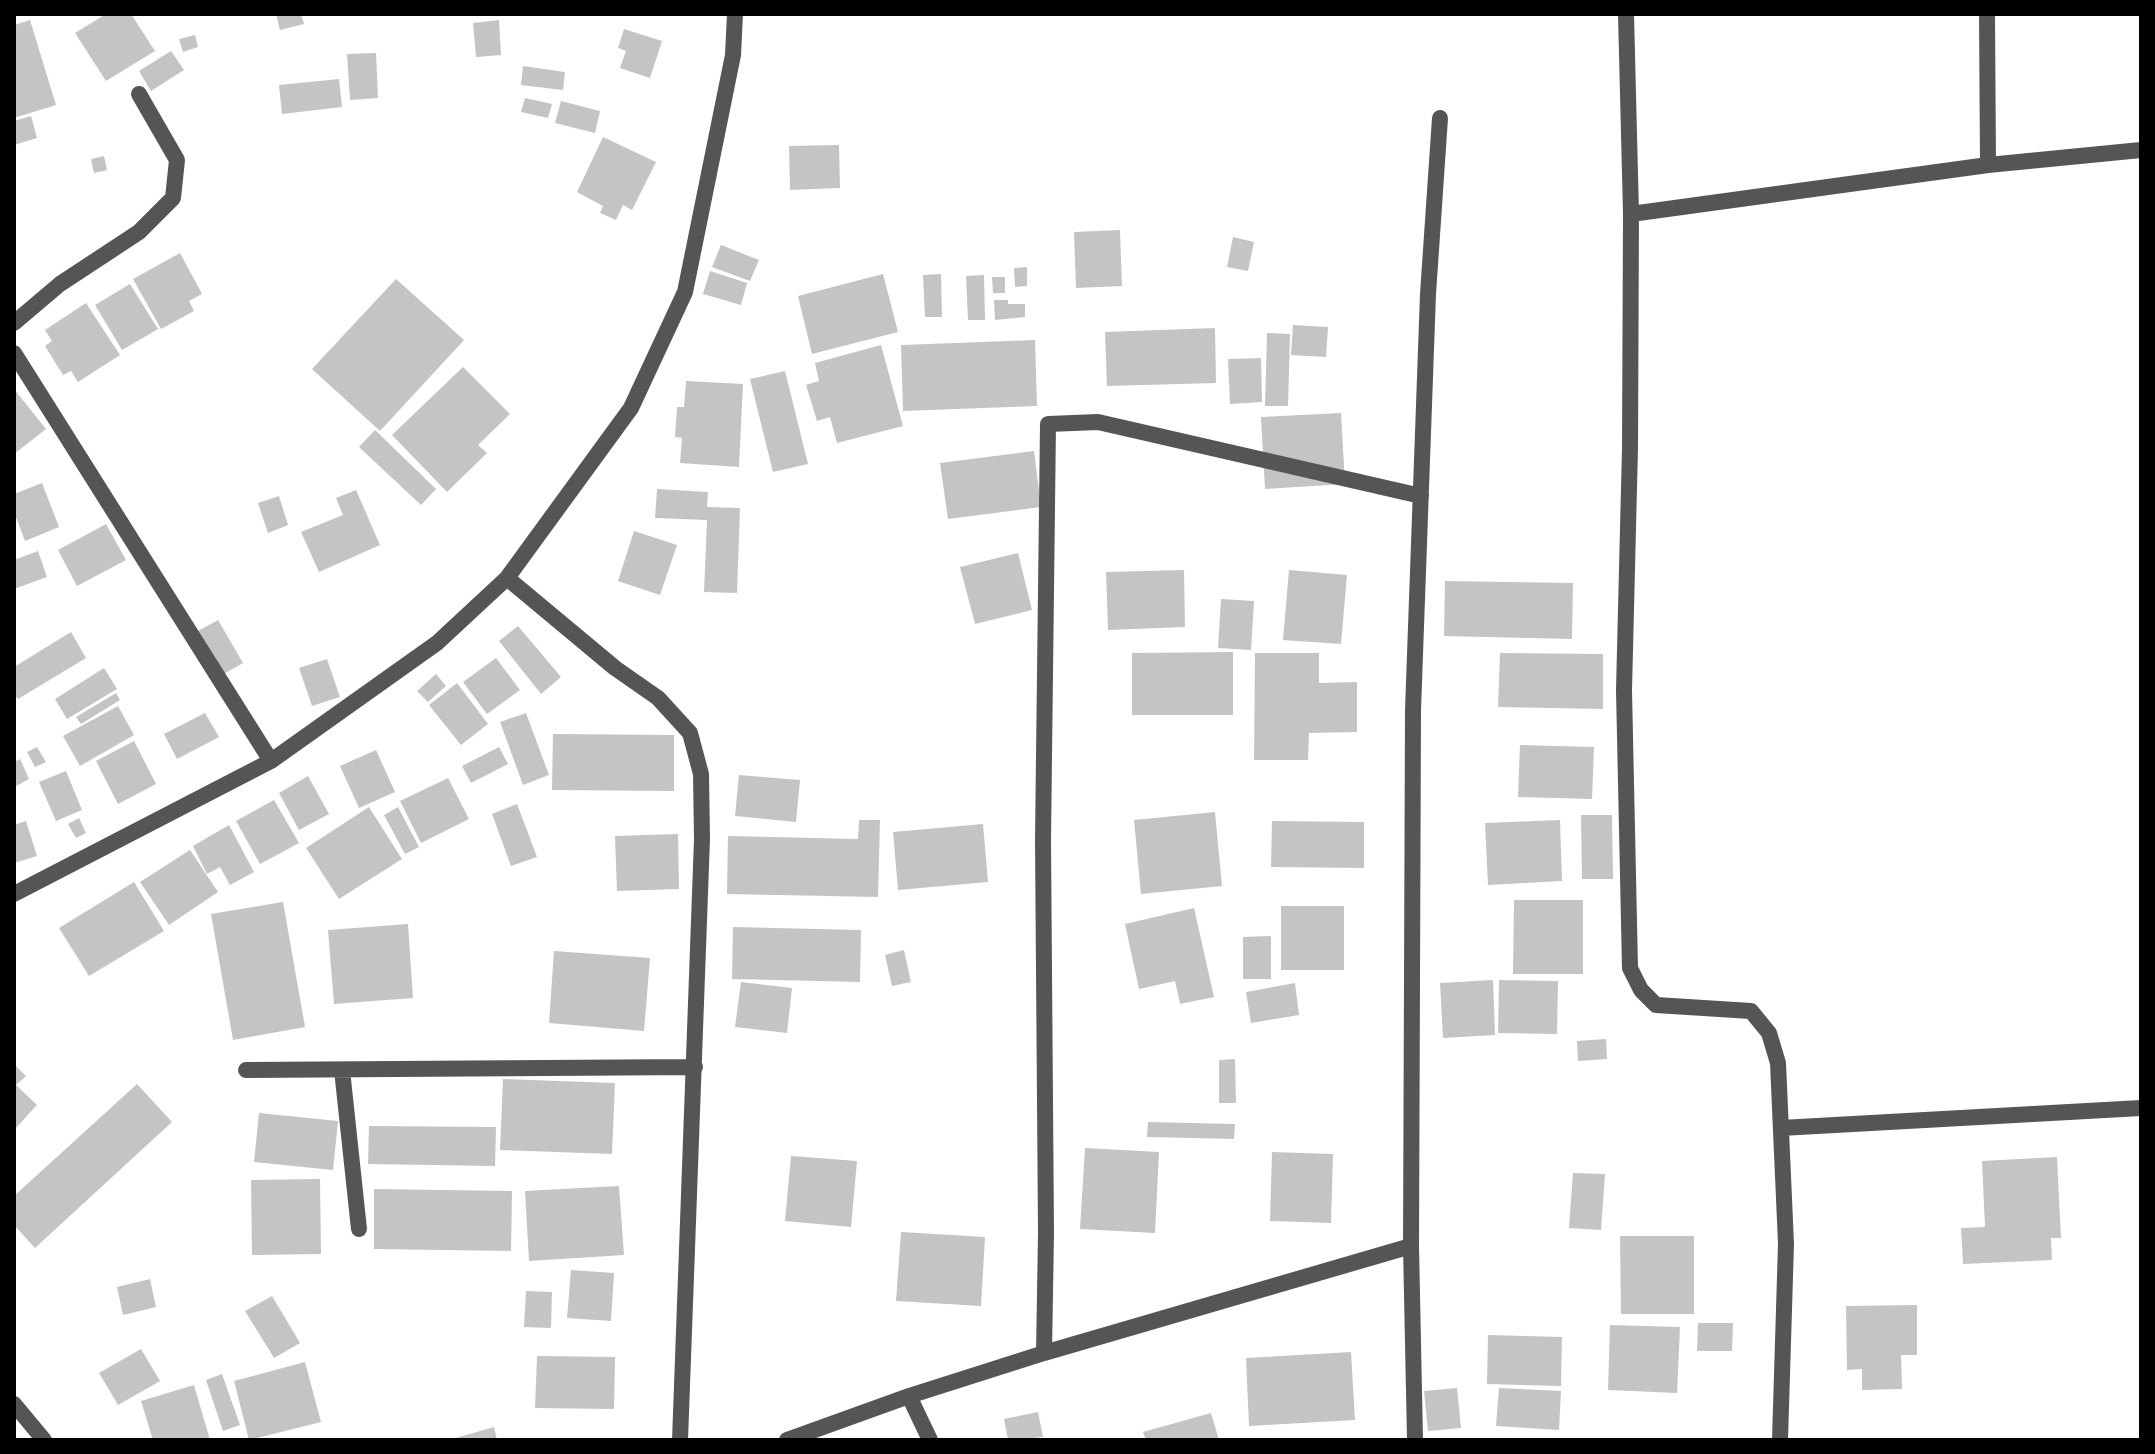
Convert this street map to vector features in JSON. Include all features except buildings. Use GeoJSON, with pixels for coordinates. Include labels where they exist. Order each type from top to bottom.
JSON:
{"type":"FeatureCollection","features":[{"type":"Feature","properties":{"kind":"street"},"geometry":{"type":"LineString","coordinates":[[14,894],[271,761],[437,643],[507,578],[631,408],[685,292],[733,55],[735,14]]}},
{"type":"Feature","properties":{"kind":"street"},"geometry":{"type":"LineString","coordinates":[[1626,14],[1631,214],[1630,448],[1624,690],[1630,968],[1641,990],[1656,1005],[1751,1011],[1769,1033],[1778,1063],[1786,1244],[1780,1440]]}},
{"type":"Feature","properties":{"kind":"street"},"geometry":{"type":"LineString","coordinates":[[1987,14],[1988,165]]}},
{"type":"Feature","properties":{"kind":"street"},"geometry":{"type":"LineString","coordinates":[[14,323],[60,284],[139,232],[173,198],[177,160],[139,94]]}},
{"type":"Feature","properties":{"kind":"street"},"geometry":{"type":"LineString","coordinates":[[1415,1440],[1411,1246],[1413,710],[1428,294],[1440,118]]}},
{"type":"Feature","properties":{"kind":"street"},"geometry":{"type":"LineString","coordinates":[[1631,214],[1988,165],[2141,150]]}},
{"type":"Feature","properties":{"kind":"street"},"geometry":{"type":"LineString","coordinates":[[14,353],[271,761]]}},
{"type":"Feature","properties":{"kind":"street"},"geometry":{"type":"LineString","coordinates":[[1044,1353],[1043,840],[1048,424],[1098,422],[1421,496]]}},
{"type":"Feature","properties":{"kind":"street"},"geometry":{"type":"LineString","coordinates":[[507,578],[615,668],[658,698],[690,733],[701,774],[695,1067],[680,1440]]}},
{"type":"Feature","properties":{"kind":"street"},"geometry":{"type":"LineString","coordinates":[[246,1070],[695,1067]]}},
{"type":"Feature","properties":{"kind":"street"},"geometry":{"type":"LineString","coordinates":[[342,1070],[359,1229]]}},
{"type":"Feature","properties":{"kind":"street"},"geometry":{"type":"LineString","coordinates":[[1781,1128],[2141,1108]]}},
{"type":"Feature","properties":{"kind":"street"},"geometry":{"type":"LineString","coordinates":[[787,1440],[909,1396],[1044,1353],[1411,1246]]}},
{"type":"Feature","properties":{"kind":"street"},"geometry":{"type":"LineString","coordinates":[[909,1396],[930,1440]]}},
{"type":"Feature","properties":{"kind":"street"},"geometry":{"type":"LineString","coordinates":[[14,1404],[44,1440]]}}]}
